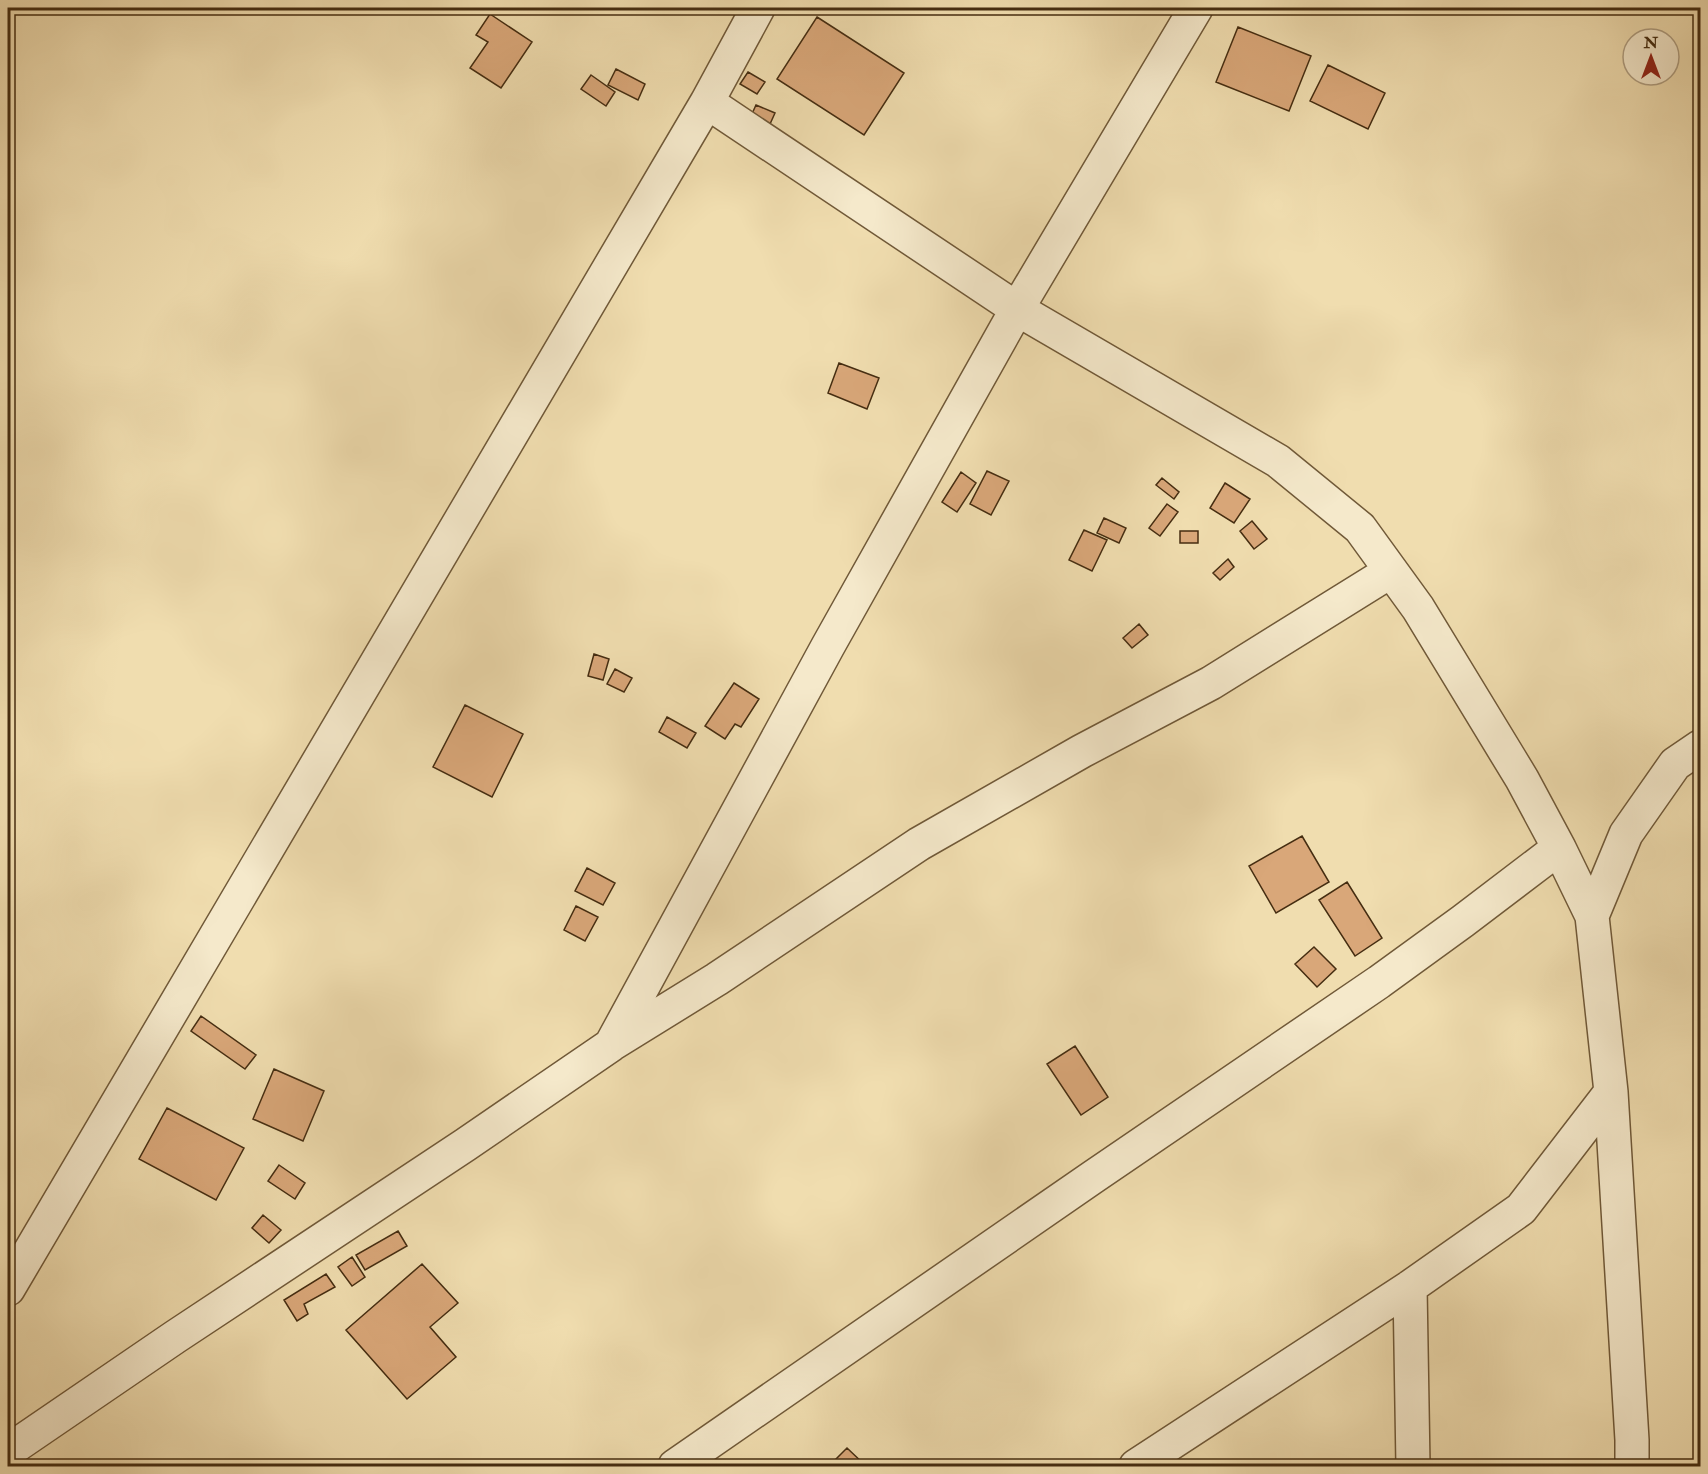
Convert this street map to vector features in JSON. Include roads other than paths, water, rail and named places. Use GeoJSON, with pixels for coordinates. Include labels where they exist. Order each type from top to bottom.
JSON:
{"type":"FeatureCollection","features":[{"type":"Feature","properties":{"kind":"street"},"geometry":{"type":"LineString","coordinates":[[8,1289],[707,102],[758,8]]}},
{"type":"Feature","properties":{"kind":"street"},"geometry":{"type":"LineString","coordinates":[[611,1045],[828,646],[1017,309],[1196,8]]}},
{"type":"Feature","properties":{"kind":"street"},"geometry":{"type":"LineString","coordinates":[[707,102],[1017,309],[1278,461],[1360,528],[1418,608],[1516,769],[1559,848],[1592,916],[1611,1092],[1632,1467]]}},
{"type":"Feature","properties":{"kind":"street"},"geometry":{"type":"LineString","coordinates":[[8,1451],[175,1337],[494,1126],[611,1045],[717,979],[919,844],[1082,751],[1211,683],[1391,571]]}},
{"type":"Feature","properties":{"kind":"street"},"geometry":{"type":"LineString","coordinates":[[1592,916],[1626,834],[1675,764],[1701,747]]}},
{"type":"Feature","properties":{"kind":"street"},"geometry":{"type":"LineString","coordinates":[[675,1467],[1379,982],[1559,848]]}},
{"type":"Feature","properties":{"kind":"street"},"geometry":{"type":"LineString","coordinates":[[1136,1467],[1410,1287],[1521,1209],[1611,1092]]}},
{"type":"Feature","properties":{"kind":"street"},"geometry":{"type":"LineString","coordinates":[[1410,1287],[1413,1467]]}}]}
